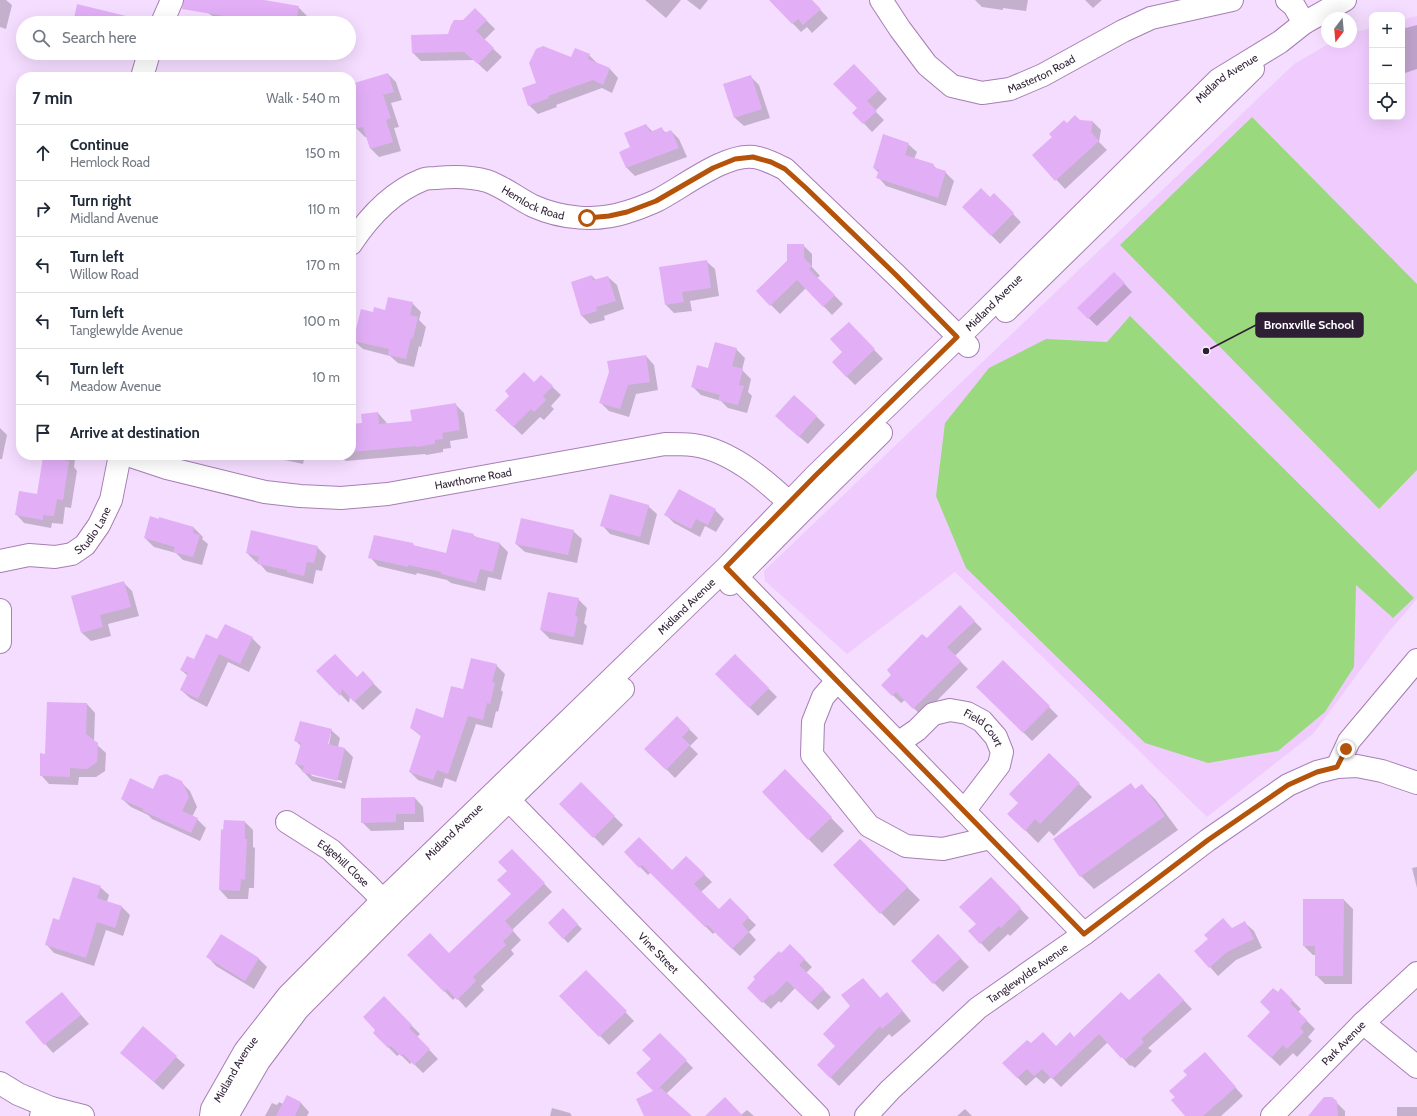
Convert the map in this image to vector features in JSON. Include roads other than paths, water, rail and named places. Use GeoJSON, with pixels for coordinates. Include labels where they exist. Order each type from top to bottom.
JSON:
{"type":"FeatureCollection","features":[{"type":"Feature","properties":{"kind":"street"},"geometry":{"type":"LineString","coordinates":[[165,16],[172,0]]}},
{"type":"Feature","properties":{"kind":"street","name":"Masterton Road"},"geometry":{"type":"LineString","coordinates":[[881,0],[900,29],[927,64],[952,86],[982,93],[1010,89],[1042,75],[1123,30],[1151,18],[1232,0]]}},
{"type":"Feature","properties":{"kind":"street"},"geometry":{"type":"LineString","coordinates":[[1287,0],[1294,6],[1304,23]]}},
{"type":"Feature","properties":{"kind":"street","name":"Midland Avenue"},"geometry":{"type":"LineString","coordinates":[[211,1116],[212,1109],[245,1051],[288,996],[388,906],[504,795],[732,572],[963,342],[1219,103],[1280,42],[1304,23],[1345,0]]}},
{"type":"Feature","properties":{"kind":"street"},"geometry":{"type":"LineString","coordinates":[[143,72],[147,60]]}},
{"type":"Feature","properties":{"kind":"street","name":"Hemlock Road"},"geometry":{"type":"LineString","coordinates":[[356,237],[374,214],[397,193],[423,179],[461,176],[488,181],[533,206],[563,216],[587,218],[609,216],[627,212],[656,201],[713,168],[735,159],[753,157],[771,162],[785,169],[890,269],[963,342]]}},
{"type":"Feature","properties":{"kind":"street","name":"Hawthorne Road"},"geometry":{"type":"LineString","coordinates":[[143,460],[167,468],[265,492],[300,496],[341,498],[388,494],[665,444],[694,445],[719,452],[740,464],[767,483],[795,508]]}},
{"type":"Feature","properties":{"kind":"street","name":"Studio Lane"},"geometry":{"type":"LineString","coordinates":[[0,561],[29,555],[55,557],[72,554],[86,545],[99,525],[111,500],[119,460]]}},
{"type":"Feature","properties":{"kind":"street"},"geometry":{"type":"LineString","coordinates":[[732,572],[1084,934]]}},
{"type":"Feature","properties":{"kind":"street"},"geometry":{"type":"LineString","coordinates":[[0,610],[0,642]]}},
{"type":"Feature","properties":{"kind":"street"},"geometry":{"type":"LineString","coordinates":[[1337,767],[1349,741],[1417,660]]}},
{"type":"Feature","properties":{"kind":"street"},"geometry":{"type":"LineString","coordinates":[[837,681],[823,697],[813,722],[812,755],[869,826],[906,846],[943,849],[990,838]]}},
{"type":"Feature","properties":{"kind":"street","name":"Field Court"},"geometry":{"type":"LineString","coordinates":[[898,744],[917,730],[933,714],[950,710],[967,713],[982,721],[996,737],[1002,752],[999,765],[964,811]]}},
{"type":"Feature","properties":{"kind":"street","name":"Tanglewylde Avenue"},"geometry":{"type":"LineString","coordinates":[[866,1116],[890,1090],[978,1008],[1084,934],[1208,840],[1288,785],[1317,772],[1337,767],[1357,766],[1382,771],[1417,783]]}},
{"type":"Feature","properties":{"kind":"street","name":"Vine Street"},"geometry":{"type":"LineString","coordinates":[[504,795],[818,1116]]}},
{"type":"Feature","properties":{"kind":"street","name":"Edgehill Close"},"geometry":{"type":"LineString","coordinates":[[287,822],[331,850],[388,906]]}},
{"type":"Feature","properties":{"kind":"street","name":"Midland Avenue"},"geometry":{"type":"LineString","coordinates":[[226,1116],[259,1061],[298,1009],[388,906]]}},
{"type":"Feature","properties":{"kind":"street","name":"Park Avenue"},"geometry":{"type":"LineString","coordinates":[[1272,1116],[1363,1023],[1417,973]]}},
{"type":"Feature","properties":{"kind":"street"},"geometry":{"type":"LineString","coordinates":[[1363,1023],[1417,1067]]}},
{"type":"Feature","properties":{"kind":"street"},"geometry":{"type":"LineString","coordinates":[[0,1083],[46,1112],[83,1116]]}},
{"type":"Feature","properties":{"kind":"place","name":"Bronxville School"},"geometry":{"type":"Point","coordinates":[1206,351]}}]}
